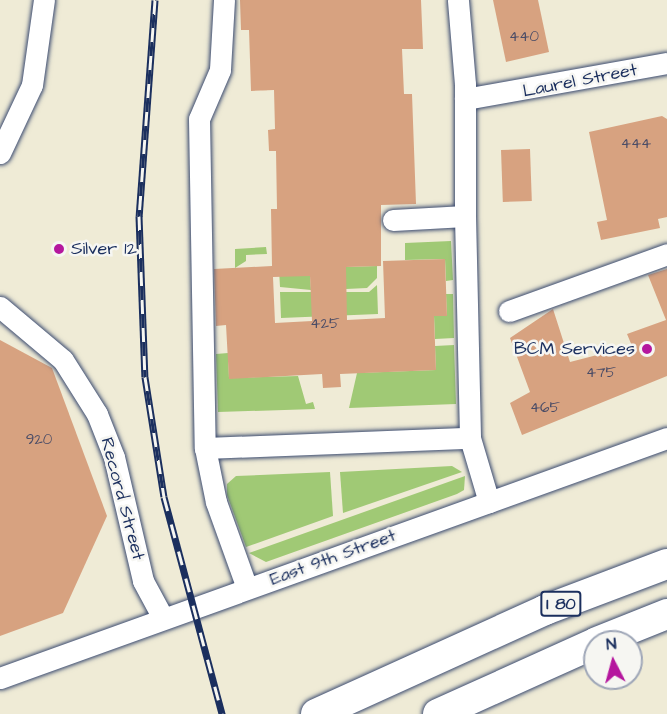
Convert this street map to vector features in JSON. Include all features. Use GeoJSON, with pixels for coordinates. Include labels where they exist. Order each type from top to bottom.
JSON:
{"type":"FeatureCollection","features":[{"type":"Feature","properties":{"kind":"highway","name":"I 80"},"geometry":{"type":"LineString","coordinates":[[313,713],[545,610],[667,564]]}},
{"type":"Feature","properties":{"kind":"highway"},"geometry":{"type":"LineString","coordinates":[[626,630],[667,614]]}},
{"type":"Feature","properties":{"kind":"highway"},"geometry":{"type":"LineString","coordinates":[[438,714],[583,648]]}},
{"type":"Feature","properties":{"kind":"street"},"geometry":{"type":"LineString","coordinates":[[0,153],[32,85],[45,0]]}},
{"type":"Feature","properties":{"kind":"street"},"geometry":{"type":"LineString","coordinates":[[224,0],[219,70],[199,119],[205,448],[216,502],[248,588]]}},
{"type":"Feature","properties":{"kind":"street"},"geometry":{"type":"LineString","coordinates":[[458,0],[465,99],[470,438],[489,502]]}},
{"type":"Feature","properties":{"kind":"street","name":"Laurel Street"},"geometry":{"type":"LineString","coordinates":[[465,99],[492,97],[667,63]]}},
{"type":"Feature","properties":{"kind":"street"},"geometry":{"type":"LineString","coordinates":[[393,220],[465,216]]}},
{"type":"Feature","properties":{"kind":"street"},"geometry":{"type":"LineString","coordinates":[[509,310],[667,254]]}},
{"type":"Feature","properties":{"kind":"street","name":"Record Street"},"geometry":{"type":"LineString","coordinates":[[0,307],[63,360],[97,414],[114,457],[143,581],[163,618]]}},
{"type":"Feature","properties":{"kind":"street"},"geometry":{"type":"LineString","coordinates":[[205,448],[470,438]]}},
{"type":"Feature","properties":{"kind":"street","name":"East 9th Street"},"geometry":{"type":"LineString","coordinates":[[0,678],[667,438]]}},
{"type":"Feature","properties":{"kind":"green space"},"geometry":{"type":"Polygon","coordinates":[[[451,241],[453,280],[446,281],[445,259],[405,260],[405,243],[451,241]]]}},
{"type":"Feature","properties":{"kind":"green space"},"geometry":{"type":"Polygon","coordinates":[[[266,247],[267,254],[246,255],[246,261],[235,268],[235,249],[266,247]]]}},
{"type":"Feature","properties":{"kind":"green space"},"geometry":{"type":"Polygon","coordinates":[[[377,266],[377,278],[367,288],[346,289],[346,267],[377,266]]]}},
{"type":"Feature","properties":{"kind":"green space"},"geometry":{"type":"Polygon","coordinates":[[[302,268],[302,276],[310,276],[311,290],[280,287],[279,269],[302,268]]]}},
{"type":"Feature","properties":{"kind":"green space"},"geometry":{"type":"Polygon","coordinates":[[[377,285],[378,314],[281,318],[280,292],[369,292],[377,285]]]}},
{"type":"Feature","properties":{"kind":"green space"},"geometry":{"type":"Polygon","coordinates":[[[446,294],[453,294],[454,338],[435,339],[434,316],[447,315],[446,294]]]}},
{"type":"Feature","properties":{"kind":"green space"},"geometry":{"type":"Polygon","coordinates":[[[454,345],[456,404],[349,408],[357,373],[436,370],[435,346],[454,345]]]}},
{"type":"Feature","properties":{"kind":"green space"},"geometry":{"type":"Polygon","coordinates":[[[228,353],[229,378],[298,376],[306,404],[313,402],[315,409],[218,412],[216,354],[228,353]]]}},
{"type":"Feature","properties":{"kind":"green space"},"geometry":{"type":"Polygon","coordinates":[[[452,466],[462,472],[343,513],[340,472],[452,466]]]}},
{"type":"Feature","properties":{"kind":"green space"},"geometry":{"type":"Polygon","coordinates":[[[330,472],[333,516],[246,547],[227,495],[227,484],[236,476],[330,472]]]}},
{"type":"Feature","properties":{"kind":"green space"},"geometry":{"type":"Polygon","coordinates":[[[465,476],[464,490],[457,494],[266,562],[249,553],[465,476]]]}},
{"type":"Feature","properties":{"kind":"building"},"geometry":{"type":"Polygon","coordinates":[[[240,0],[421,0],[423,49],[402,49],[404,94],[412,94],[416,204],[381,205],[381,266],[346,267],[347,320],[385,318],[383,261],[445,259],[447,316],[434,316],[436,370],[340,374],[341,387],[323,388],[322,374],[229,379],[226,325],[216,326],[214,269],[272,266],[271,209],[277,209],[276,151],[269,151],[268,130],[275,129],[274,90],[251,91],[249,30],[241,30],[240,0]],[[310,276],[273,277],[275,323],[312,321],[310,276]]]}},
{"type":"Feature","properties":{"kind":"building"},"geometry":{"type":"Polygon","coordinates":[[[493,0],[538,0],[549,52],[506,62],[493,0]]]}},
{"type":"Feature","properties":{"kind":"building"},"geometry":{"type":"Polygon","coordinates":[[[662,116],[667,119],[667,217],[658,219],[660,228],[601,240],[597,222],[607,220],[589,132],[662,116]]]}},
{"type":"Feature","properties":{"kind":"building"},"geometry":{"type":"Polygon","coordinates":[[[530,149],[532,201],[503,202],[501,150],[530,149]]]}},
{"type":"Feature","properties":{"kind":"building"},"geometry":{"type":"Polygon","coordinates":[[[667,269],[667,376],[522,435],[510,403],[530,392],[510,338],[553,309],[570,362],[632,346],[627,334],[666,320],[648,275],[667,269]]]}},
{"type":"Feature","properties":{"kind":"building"},"geometry":{"type":"Polygon","coordinates":[[[0,340],[52,368],[107,516],[63,613],[0,636],[0,340]]]}},
{"type":"Feature","properties":{"kind":"railway"},"geometry":{"type":"LineString","coordinates":[[155,0],[139,216],[145,377],[164,497],[222,714]]}},
{"type":"Feature","properties":{"kind":"place","name":"Silver 12"},"geometry":{"type":"Point","coordinates":[59,249]}},
{"type":"Feature","properties":{"kind":"place","name":"BCM Services"},"geometry":{"type":"Point","coordinates":[647,349]}}]}
